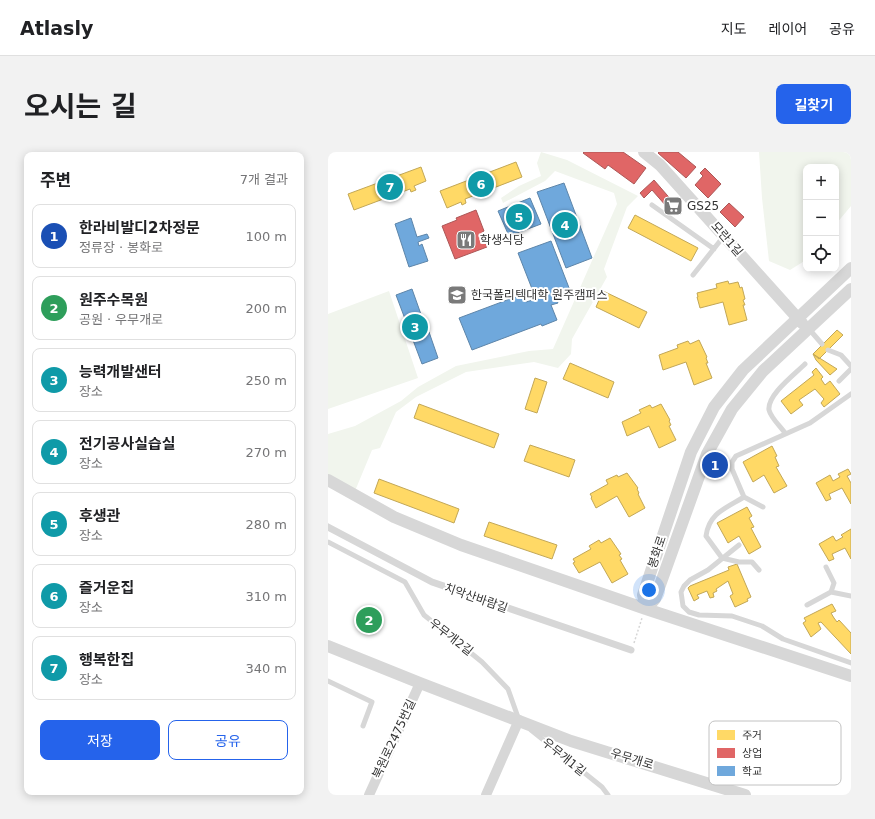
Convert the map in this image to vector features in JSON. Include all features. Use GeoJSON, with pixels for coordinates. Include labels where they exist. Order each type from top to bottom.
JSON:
{"type":"FeatureCollection","features":[{"type":"Feature","properties":{"kind":"street","name":"모란1길"},"geometry":{"type":"LineString","coordinates":[[644,152],[660,165],[724,235],[796,318],[809,329]]}},
{"type":"Feature","properties":{"kind":"street","name":"봉화로"},"geometry":{"type":"LineString","coordinates":[[646,609],[643,595],[691,452],[714,408],[743,370],[796,318],[851,268]]}},
{"type":"Feature","properties":{"kind":"street","name":"봉화로"},"geometry":{"type":"LineString","coordinates":[[646,609],[655,599],[707,454],[732,409],[763,371],[851,289]]}},
{"type":"Feature","properties":{"kind":"street"},"geometry":{"type":"LineString","coordinates":[[328,480],[394,517],[461,545],[646,609],[851,676]]}},
{"type":"Feature","properties":{"kind":"street","name":"치악산바람길"},"geometry":{"type":"LineString","coordinates":[[328,527],[432,582],[631,650]]}},
{"type":"Feature","properties":{"kind":"street","name":"우무개로"},"geometry":{"type":"LineString","coordinates":[[329,648],[571,741],[709,784]]}},
{"type":"Feature","properties":{"kind":"street","name":"북원로2475번길"},"geometry":{"type":"LineString","coordinates":[[369,795],[420,683]]}},
{"type":"Feature","properties":{"kind":"street"},"geometry":{"type":"LineString","coordinates":[[486,795],[519,720]]}},
{"type":"Feature","properties":{"kind":"street","name":"우무개로"},"geometry":{"type":"LineString","coordinates":[[713,785],[745,795]]}},
{"type":"Feature","properties":{"kind":"lane"},"geometry":{"type":"LineString","coordinates":[[652,205],[714,249]]}},
{"type":"Feature","properties":{"kind":"lane"},"geometry":{"type":"LineString","coordinates":[[693,274],[724,235]]}},
{"type":"Feature","properties":{"kind":"lane"},"geometry":{"type":"LineString","coordinates":[[809,329],[822,344]]}},
{"type":"Feature","properties":{"kind":"lane"},"geometry":{"type":"LineString","coordinates":[[828,350],[841,355],[851,366]]}},
{"type":"Feature","properties":{"kind":"lane"},"geometry":{"type":"LineString","coordinates":[[785,433],[773,418],[769,410],[770,404],[773,396],[805,364]]}},
{"type":"Feature","properties":{"kind":"lane"},"geometry":{"type":"LineString","coordinates":[[839,381],[851,369]]}},
{"type":"Feature","properties":{"kind":"lane"},"geometry":{"type":"LineString","coordinates":[[763,507],[744,497],[732,469],[732,462],[736,456],[810,423],[851,394]]}},
{"type":"Feature","properties":{"kind":"lane"},"geometry":{"type":"LineString","coordinates":[[744,497],[720,511],[709,520],[706,536],[722,558],[739,562],[752,562],[759,570]]}},
{"type":"Feature","properties":{"kind":"lane","name":"우무개2길"},"geometry":{"type":"LineString","coordinates":[[328,542],[405,582],[424,615],[482,662],[508,689],[519,720]]}},
{"type":"Feature","properties":{"kind":"lane"},"geometry":{"type":"LineString","coordinates":[[739,546],[708,570],[690,580],[684,586],[682,592],[683,606],[689,612],[699,615],[732,616],[762,626],[783,639],[851,663]]}},
{"type":"Feature","properties":{"kind":"lane"},"geometry":{"type":"LineString","coordinates":[[826,567],[834,583],[831,592]]}},
{"type":"Feature","properties":{"kind":"lane"},"geometry":{"type":"LineString","coordinates":[[808,605],[831,592],[851,596]]}},
{"type":"Feature","properties":{"kind":"lane"},"geometry":{"type":"LineString","coordinates":[[328,681],[372,702],[363,726]]}},
{"type":"Feature","properties":{"kind":"lane","name":"우무개1길"},"geometry":{"type":"LineString","coordinates":[[519,720],[602,787],[608,795]]}},
{"type":"Feature","properties":{"kind":"path"},"geometry":{"type":"LineString","coordinates":[[631,650],[646,609]]}},
{"type":"Feature","properties":{"kind":"shaded area"},"geometry":{"type":"Polygon","coordinates":[[[541,152],[567,160],[638,196],[627,207],[604,269],[607,277],[572,339],[571,354],[558,368],[534,362],[466,372],[416,397],[396,412],[380,448],[372,450],[355,491],[328,475],[328,434],[355,426],[401,401],[418,387],[456,366],[529,351],[553,349],[617,204],[614,193],[555,171],[545,181],[503,203],[501,198],[519,186],[541,176],[537,163],[541,152]]]}},
{"type":"Feature","properties":{"kind":"shaded area"},"geometry":{"type":"Polygon","coordinates":[[[759,152],[851,152],[851,206],[839,220],[839,164],[803,164],[803,262],[790,270],[769,261],[762,198],[759,152]]]}},
{"type":"Feature","properties":{"kind":"shaded area"},"geometry":{"type":"Polygon","coordinates":[[[389,291],[418,378],[328,409],[328,314],[389,291]]]}},
{"type":"Feature","properties":{"kind":"building: 주거"},"geometry":{"type":"Polygon","coordinates":[[[516,162],[522,177],[465,199],[466,203],[462,205],[461,202],[447,208],[440,191],[516,162]]]}},
{"type":"Feature","properties":{"kind":"building: 주거"},"geometry":{"type":"Polygon","coordinates":[[[421,167],[426,181],[414,186],[416,190],[411,192],[410,189],[354,210],[348,194],[421,167]]]}},
{"type":"Feature","properties":{"kind":"building: 주거"},"geometry":{"type":"Polygon","coordinates":[[[635,215],[698,248],[691,261],[628,228],[635,215]]]}},
{"type":"Feature","properties":{"kind":"building: 주거"},"geometry":{"type":"Polygon","coordinates":[[[728,281],[729,284],[738,282],[740,288],[742,287],[745,299],[743,300],[745,305],[743,305],[747,320],[729,325],[723,302],[700,308],[697,297],[697,293],[717,288],[716,284],[728,281]]]}},
{"type":"Feature","properties":{"kind":"building: 주거"},"geometry":{"type":"Polygon","coordinates":[[[603,291],[647,312],[639,328],[596,307],[603,291]]]}},
{"type":"Feature","properties":{"kind":"building: 주거"},"geometry":{"type":"Polygon","coordinates":[[[837,330],[843,335],[819,359],[813,354],[837,330]]]}},
{"type":"Feature","properties":{"kind":"building: 주거"},"geometry":{"type":"Polygon","coordinates":[[[699,340],[707,357],[708,363],[706,363],[712,378],[694,385],[686,362],[663,370],[659,355],[678,348],[677,345],[688,341],[690,344],[699,340]]]}},
{"type":"Feature","properties":{"kind":"building: 주거"},"geometry":{"type":"Polygon","coordinates":[[[813,354],[837,369],[830,375],[816,360],[813,354]]]}},
{"type":"Feature","properties":{"kind":"building: 주거"},"geometry":{"type":"Polygon","coordinates":[[[570,363],[614,382],[608,398],[563,379],[570,363]]]}},
{"type":"Feature","properties":{"kind":"building: 주거"},"geometry":{"type":"Polygon","coordinates":[[[816,368],[823,377],[821,379],[825,385],[830,381],[840,394],[824,407],[821,403],[824,399],[815,389],[799,400],[803,405],[791,414],[781,401],[814,375],[812,372],[816,368]]]}},
{"type":"Feature","properties":{"kind":"building: 주거"},"geometry":{"type":"Polygon","coordinates":[[[535,378],[547,382],[537,413],[525,409],[535,378]]]}},
{"type":"Feature","properties":{"kind":"building: 주거"},"geometry":{"type":"Polygon","coordinates":[[[419,404],[499,434],[494,448],[414,418],[419,404]]]}},
{"type":"Feature","properties":{"kind":"building: 주거"},"geometry":{"type":"Polygon","coordinates":[[[661,404],[670,420],[671,425],[669,426],[676,440],[659,448],[649,426],[627,436],[622,422],[641,413],[639,410],[650,405],[652,408],[661,404]]]}},
{"type":"Feature","properties":{"kind":"building: 주거"},"geometry":{"type":"Polygon","coordinates":[[[530,445],[575,460],[569,477],[524,461],[530,445]]]}},
{"type":"Feature","properties":{"kind":"building: 주거"},"geometry":{"type":"Polygon","coordinates":[[[772,446],[777,456],[775,457],[779,466],[776,467],[787,486],[774,493],[764,475],[753,482],[743,462],[772,446]]]}},
{"type":"Feature","properties":{"kind":"building: 주거"},"geometry":{"type":"Polygon","coordinates":[[[848,469],[851,474],[847,476],[851,483],[851,504],[842,488],[829,494],[831,499],[826,501],[816,483],[830,475],[833,481],[840,477],[838,474],[848,469]]]}},
{"type":"Feature","properties":{"kind":"building: 주거"},"geometry":{"type":"Polygon","coordinates":[[[627,473],[638,488],[638,494],[645,508],[629,517],[617,496],[596,508],[590,494],[608,484],[606,480],[617,475],[618,477],[627,473]]]}},
{"type":"Feature","properties":{"kind":"building: 주거"},"geometry":{"type":"Polygon","coordinates":[[[379,479],[459,509],[454,523],[374,493],[379,479]]]}},
{"type":"Feature","properties":{"kind":"building: 주거"},"geometry":{"type":"Polygon","coordinates":[[[747,507],[752,516],[749,518],[754,527],[751,528],[761,547],[749,554],[739,536],[728,543],[717,523],[747,507]]]}},
{"type":"Feature","properties":{"kind":"building: 주거"},"geometry":{"type":"Polygon","coordinates":[[[489,522],[557,545],[552,559],[484,536],[489,522]]]}},
{"type":"Feature","properties":{"kind":"building: 주거"},"geometry":{"type":"Polygon","coordinates":[[[851,529],[851,559],[845,548],[832,554],[834,559],[829,561],[819,544],[833,536],[836,541],[843,537],[841,535],[851,529]]]}},
{"type":"Feature","properties":{"kind":"building: 주거"},"geometry":{"type":"Polygon","coordinates":[[[610,538],[621,554],[619,555],[622,559],[620,560],[628,574],[612,583],[600,562],[579,573],[573,563],[575,562],[573,559],[591,549],[589,546],[599,540],[601,543],[610,538]]]}},
{"type":"Feature","properties":{"kind":"building: 주거"},"geometry":{"type":"Polygon","coordinates":[[[737,564],[751,597],[747,599],[748,601],[735,607],[730,596],[733,594],[728,581],[716,589],[717,591],[713,593],[714,597],[710,598],[707,591],[697,595],[699,598],[694,601],[688,588],[690,586],[729,570],[728,567],[737,564]]]}},
{"type":"Feature","properties":{"kind":"building: 주거"},"geometry":{"type":"Polygon","coordinates":[[[832,604],[836,611],[831,613],[834,618],[837,622],[839,620],[851,633],[851,654],[821,622],[818,623],[821,629],[811,637],[803,623],[806,621],[804,618],[832,604]]]}},
{"type":"Feature","properties":{"kind":"building: 상업"},"geometry":{"type":"Polygon","coordinates":[[[623,152],[646,168],[634,184],[608,165],[605,169],[583,153],[623,152]]]}},
{"type":"Feature","properties":{"kind":"building: 상업"},"geometry":{"type":"Polygon","coordinates":[[[678,152],[696,167],[686,178],[658,153],[678,152]]]}},
{"type":"Feature","properties":{"kind":"building: 상업"},"geometry":{"type":"Polygon","coordinates":[[[705,168],[721,184],[708,198],[695,185],[703,176],[700,173],[705,168]]]}},
{"type":"Feature","properties":{"kind":"building: 상업"},"geometry":{"type":"Polygon","coordinates":[[[654,180],[680,210],[674,215],[652,190],[644,198],[640,193],[654,180]]]}},
{"type":"Feature","properties":{"kind":"building: 상업"},"geometry":{"type":"Polygon","coordinates":[[[729,203],[744,217],[735,227],[720,212],[729,203]]]}},
{"type":"Feature","properties":{"kind":"building: 상업","name":"학생식당"},"geometry":{"type":"Polygon","coordinates":[[[476,210],[484,231],[482,232],[487,247],[455,259],[442,226],[457,220],[456,218],[476,210]]]}},
{"type":"Feature","properties":{"kind":"building: 학교"},"geometry":{"type":"Polygon","coordinates":[[[564,183],[592,258],[566,268],[537,192],[564,183]]]}},
{"type":"Feature","properties":{"kind":"building: 학교"},"geometry":{"type":"Polygon","coordinates":[[[530,198],[541,224],[509,236],[498,211],[530,198]]]}},
{"type":"Feature","properties":{"kind":"building: 학교"},"geometry":{"type":"Polygon","coordinates":[[[411,218],[417,237],[427,234],[429,238],[418,242],[419,246],[422,244],[428,261],[409,267],[395,224],[411,218]]]}},
{"type":"Feature","properties":{"kind":"building: 학교"},"geometry":{"type":"Polygon","coordinates":[[[551,241],[571,293],[556,299],[558,303],[551,305],[557,320],[542,326],[541,324],[472,350],[459,318],[523,294],[526,302],[536,299],[518,253],[551,241]]]}},
{"type":"Feature","properties":{"kind":"building: 학교"},"geometry":{"type":"Polygon","coordinates":[[[412,289],[423,320],[419,321],[424,334],[429,332],[438,358],[422,364],[396,295],[412,289]]]}},
{"type":"Feature","properties":{"kind":"place","name":"즐거운집"},"geometry":{"type":"Point","coordinates":[481,184]}},
{"type":"Feature","properties":{"kind":"place","name":"행복한집"},"geometry":{"type":"Point","coordinates":[390,187]}},
{"type":"Feature","properties":{"kind":"place","name":"GS25"},"geometry":{"type":"Point","coordinates":[673,206]}},
{"type":"Feature","properties":{"kind":"place","name":"후생관"},"geometry":{"type":"Point","coordinates":[519,217]}},
{"type":"Feature","properties":{"kind":"place","name":"전기공사실습실"},"geometry":{"type":"Point","coordinates":[565,225]}},
{"type":"Feature","properties":{"kind":"place","name":"학생식당"},"geometry":{"type":"Point","coordinates":[466,240]}},
{"type":"Feature","properties":{"kind":"place","name":"한국폴리텍대학 원주캠퍼스"},"geometry":{"type":"Point","coordinates":[457,295]}},
{"type":"Feature","properties":{"kind":"place","name":"능력개발샌터"},"geometry":{"type":"Point","coordinates":[415,327]}},
{"type":"Feature","properties":{"kind":"place","name":"한라비발디2차정문"},"geometry":{"type":"Point","coordinates":[715,465]}},
{"type":"Feature","properties":{"kind":"place","name":"원주수목원"},"geometry":{"type":"Point","coordinates":[369,620]}}]}
